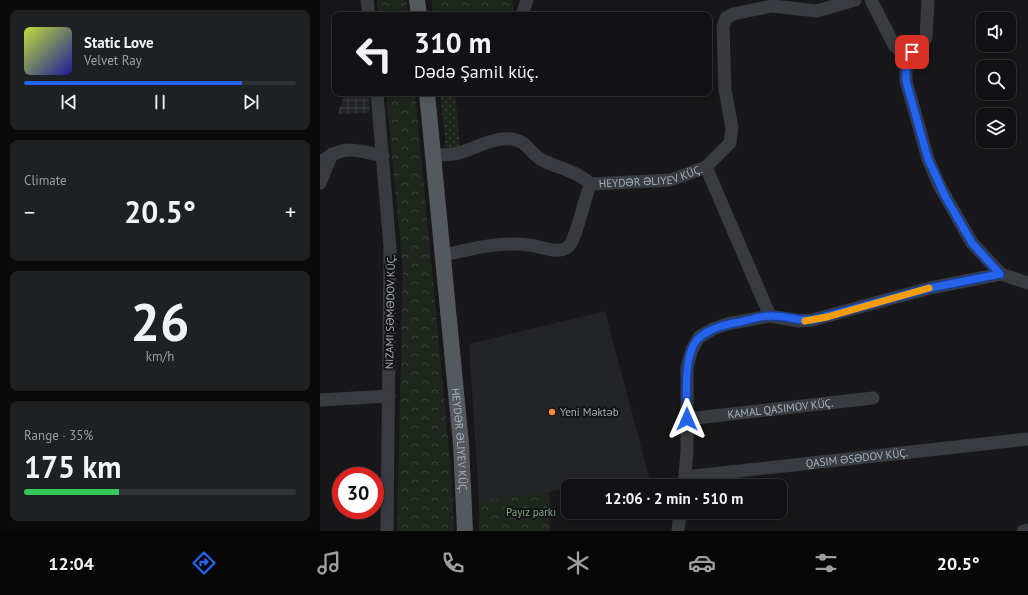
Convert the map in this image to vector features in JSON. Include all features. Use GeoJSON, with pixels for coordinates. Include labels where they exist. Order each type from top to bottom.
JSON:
{"type":"FeatureCollection","features":[{"type":"Feature","properties":{"kind":"main road"},"geometry":{"type":"LineString","coordinates":[[417,0],[419,12]]}},
{"type":"Feature","properties":{"kind":"main road","name":"HEYDƏR ƏLIYEV KÜÇ."},"geometry":{"type":"LineString","coordinates":[[427,96],[444,255],[461,444],[465,531]]}},
{"type":"Feature","properties":{"kind":"street"},"geometry":{"type":"LineString","coordinates":[[367,0],[369,12]]}},
{"type":"Feature","properties":{"kind":"street"},"geometry":{"type":"LineString","coordinates":[[523,12],[527,0]]}},
{"type":"Feature","properties":{"kind":"street","name":"HEYDƏR ƏLIYEV KÜÇ."},"geometry":{"type":"LineString","coordinates":[[444,255],[500,245],[529,245],[559,251],[568,247],[573,240],[585,195],[591,184],[671,180],[706,167],[730,143],[732,128],[725,90],[723,27],[726,18],[733,14],[772,6],[817,11],[855,0]]}},
{"type":"Feature","properties":{"kind":"street"},"geometry":{"type":"LineString","coordinates":[[871,0],[894,45],[908,58]]}},
{"type":"Feature","properties":{"kind":"street"},"geometry":{"type":"LineString","coordinates":[[928,0],[926,38],[908,58],[906,66],[906,81],[928,159],[943,191],[972,243],[1000,274]]}},
{"type":"Feature","properties":{"kind":"street","name":"NIZAMI SƏMƏDOV KÜÇ."},"geometry":{"type":"LineString","coordinates":[[377,96],[390,248],[387,531]]}},
{"type":"Feature","properties":{"kind":"street"},"geometry":{"type":"LineString","coordinates":[[434,155],[456,154],[487,143],[514,140],[522,142],[535,156],[574,172],[591,184]]}},
{"type":"Feature","properties":{"kind":"street"},"geometry":{"type":"LineString","coordinates":[[320,162],[332,154],[348,149],[383,156]]}},
{"type":"Feature","properties":{"kind":"street"},"geometry":{"type":"LineString","coordinates":[[320,183],[332,154]]}},
{"type":"Feature","properties":{"kind":"street"},"geometry":{"type":"LineString","coordinates":[[706,167],[770,316]]}},
{"type":"Feature","properties":{"kind":"street"},"geometry":{"type":"LineString","coordinates":[[685,479],[687,368],[692,350],[699,337],[713,329],[727,324],[770,316],[799,321],[812,320],[930,288],[1000,274],[1028,283]]}},
{"type":"Feature","properties":{"kind":"street"},"geometry":{"type":"LineString","coordinates":[[320,400],[389,396]]}},
{"type":"Feature","properties":{"kind":"street"},"geometry":{"type":"LineString","coordinates":[[687,419],[873,398]]}},
{"type":"Feature","properties":{"kind":"street"},"geometry":{"type":"LineString","coordinates":[[709,479],[1028,439]]}},
{"type":"Feature","properties":{"kind":"street"},"geometry":{"type":"LineString","coordinates":[[678,531],[679,519]]}},
{"type":"Feature","properties":{"kind":"street"},"geometry":{"type":"LineString","coordinates":[[1023,531],[1028,530]]}},
{"type":"Feature","properties":{"kind":"shaded area"},"geometry":{"type":"Polygon","coordinates":[[[344,96],[369,96],[370,113],[338,114],[344,96]]]}},
{"type":"Feature","properties":{"kind":"shaded area","name":"Yeni Məktəb"},"geometry":{"type":"Polygon","coordinates":[[[605,311],[649,479],[561,479],[561,490],[479,501],[469,344],[605,311]]]}},
{"type":"Feature","properties":{"kind":"green space"},"geometry":{"type":"Polygon","coordinates":[[[377,0],[406,0],[408,12],[378,12],[377,0]]]}},
{"type":"Feature","properties":{"kind":"green space"},"geometry":{"type":"Polygon","coordinates":[[[432,0],[513,0],[514,12],[433,12],[432,0]]]}},
{"type":"Feature","properties":{"kind":"green space"},"geometry":{"type":"Polygon","coordinates":[[[386,96],[415,96],[452,481],[454,531],[397,531],[403,270],[386,96]]]}},
{"type":"Feature","properties":{"kind":"green space"},"geometry":{"type":"Polygon","coordinates":[[[440,96],[455,96],[460,148],[446,149],[440,96]]]}},
{"type":"Feature","properties":{"kind":"green space","name":"Payız parkı"},"geometry":{"type":"Polygon","coordinates":[[[549,491],[550,531],[479,531],[479,501],[549,491]]]}},
{"type":"Feature","properties":{"kind":"slow traffic"},"geometry":{"type":"LineString","coordinates":[[805,321],[827,317],[929,288]]}},
{"type":"Feature","properties":{"kind":"place","name":"Yeni Məktəb"},"geometry":{"type":"Point","coordinates":[552,412]}},
{"type":"Feature","properties":{"kind":"route"},"geometry":{"type":"LineString","coordinates":[[687,419],[687,368],[692,350],[699,337],[713,329],[727,324],[770,316],[799,321],[812,320],[930,288],[1000,274],[972,243],[945,196],[928,159],[906,81],[906,66],[908,58],[912,52]]}}]}
